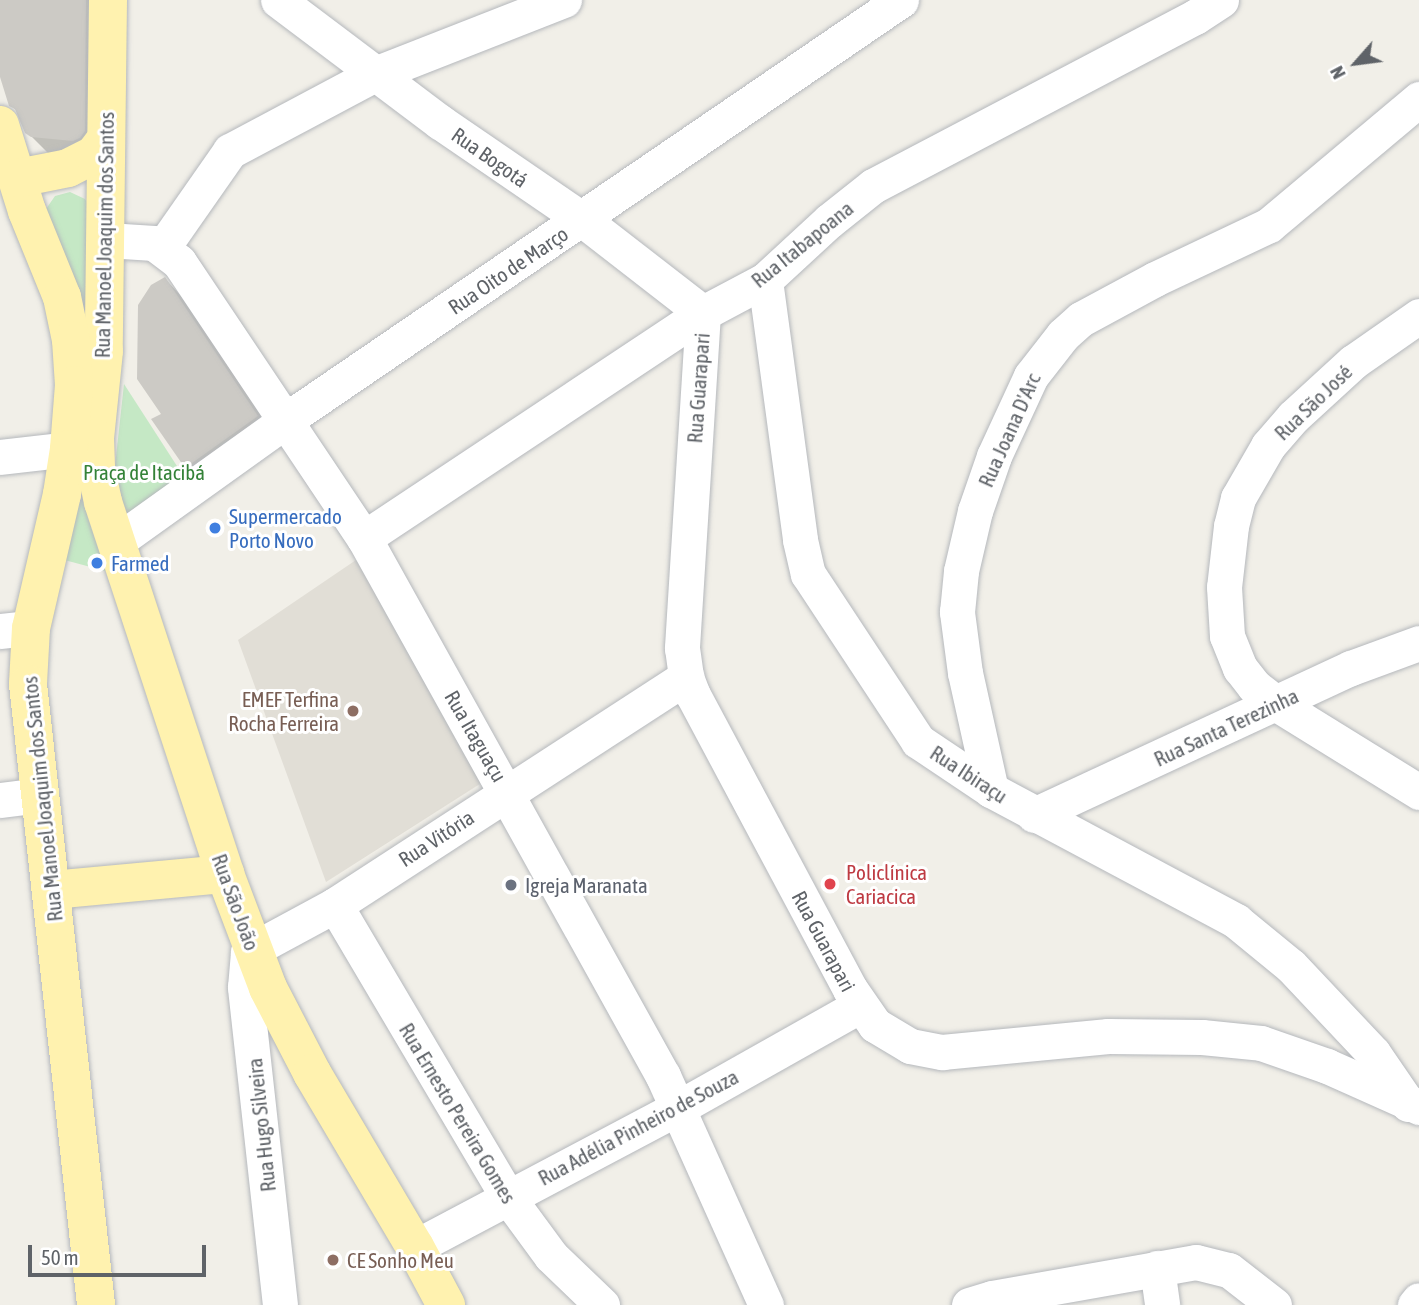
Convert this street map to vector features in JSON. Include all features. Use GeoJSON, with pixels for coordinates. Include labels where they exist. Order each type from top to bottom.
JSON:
{"type":"FeatureCollection","features":[{"type":"Feature","properties":{"kind":"main road","name":"Rua Manoel Joaquim dos Santos"},"geometry":{"type":"LineString","coordinates":[[96,1305],[28,684],[15,629],[62,494],[95,439],[104,351],[108,0]]}},
{"type":"Feature","properties":{"kind":"main road","name":"Rua Manoel Joaquim dos Santos"},"geometry":{"type":"LineString","coordinates":[[0,125],[62,297],[71,340],[82,459]]}},
{"type":"Feature","properties":{"kind":"main road"},"geometry":{"type":"LineString","coordinates":[[22,191],[94,155],[106,139]]}},
{"type":"Feature","properties":{"kind":"main road"},"geometry":{"type":"LineString","coordinates":[[22,191],[65,185],[83,190],[107,224]]}},
{"type":"Feature","properties":{"kind":"main road","name":"Rua São João"},"geometry":{"type":"LineString","coordinates":[[82,459],[116,542],[225,874],[278,1009],[446,1305]]}},
{"type":"Feature","properties":{"kind":"main road"},"geometry":{"type":"LineString","coordinates":[[52,890],[225,874]]}},
{"type":"Feature","properties":{"kind":"street","name":"Rua Bogotá"},"geometry":{"type":"LineString","coordinates":[[278,0],[376,74],[583,220],[703,313]]}},
{"type":"Feature","properties":{"kind":"street"},"geometry":{"type":"LineString","coordinates":[[107,224],[163,247],[230,151],[376,74],[564,0]]}},
{"type":"Feature","properties":{"kind":"street","name":"Rua Oito de Março"},"geometry":{"type":"LineString","coordinates":[[116,542],[286,421],[901,0]]}},
{"type":"Feature","properties":{"kind":"street","name":"Rua Itabapoana"},"geometry":{"type":"LineString","coordinates":[[364,538],[703,313],[765,280],[828,221],[883,181],[1195,17],[1221,0]]}},
{"type":"Feature","properties":{"kind":"street","name":"Rua Joana D'Arc"},"geometry":{"type":"LineString","coordinates":[[991,790],[965,673],[957,611],[961,571],[975,511],[994,456],[1031,376],[1063,335],[1081,319],[1154,279],[1269,225],[1419,99]]}},
{"type":"Feature","properties":{"kind":"street","name":"Rua Itaguaçu"},"geometry":{"type":"LineString","coordinates":[[163,247],[179,262],[364,538],[507,791],[678,1108],[766,1305]]}},
{"type":"Feature","properties":{"kind":"street","name":"Rua Ibiraçu"},"geometry":{"type":"LineString","coordinates":[[765,280],[800,540],[808,573],[918,740],[991,790],[1236,921],[1300,975],[1373,1053],[1414,1106]]}},
{"type":"Feature","properties":{"kind":"street","name":"Rua Guarapari"},"geometry":{"type":"LineString","coordinates":[[703,313],[682,648],[687,677],[697,703],[859,1006],[875,1025],[898,1040],[942,1052],[1108,1036],[1202,1037],[1261,1043],[1327,1066],[1414,1106]]}},
{"type":"Feature","properties":{"kind":"street","name":"Rua São José"},"geometry":{"type":"LineString","coordinates":[[1419,316],[1353,362],[1293,417],[1268,446],[1238,498],[1225,559],[1227,636],[1240,668],[1254,686],[1277,704],[1419,792]]}},
{"type":"Feature","properties":{"kind":"street"},"geometry":{"type":"LineString","coordinates":[[0,457],[82,459]]}},
{"type":"Feature","properties":{"kind":"street","name":"Rua Santa Terezinha"},"geometry":{"type":"LineString","coordinates":[[1034,814],[1351,668],[1419,643]]}},
{"type":"Feature","properties":{"kind":"street","name":"Rua Vitória"},"geometry":{"type":"LineString","coordinates":[[252,948],[335,905],[507,791],[687,677]]}},
{"type":"Feature","properties":{"kind":"street"},"geometry":{"type":"LineString","coordinates":[[0,800],[40,795]]}},
{"type":"Feature","properties":{"kind":"street","name":"Rua Ernesto Pereira Gomes"},"geometry":{"type":"LineString","coordinates":[[335,905],[507,1196],[551,1256],[602,1305]]}},
{"type":"Feature","properties":{"kind":"street","name":"Rua Hugo Silveira"},"geometry":{"type":"LineString","coordinates":[[252,948],[245,958],[245,987],[280,1305]]}},
{"type":"Feature","properties":{"kind":"street","name":"Rua Adélia Pinheiro de Souza"},"geometry":{"type":"LineString","coordinates":[[415,1247],[507,1196],[678,1108],[859,1006]]}},
{"type":"Feature","properties":{"kind":"street"},"geometry":{"type":"LineString","coordinates":[[970,1305],[992,1298],[1178,1263],[1212,1264],[1229,1270],[1274,1305]]}},
{"type":"Feature","properties":{"kind":"street"},"geometry":{"type":"LineString","coordinates":[[1157,1268],[1162,1305]]}},
{"type":"Feature","properties":{"kind":"street"},"geometry":{"type":"LineString","coordinates":[[1415,1305],[1419,1300]]}},
{"type":"Feature","properties":{"kind":"shaded area","name":"EMEF Terfina Rocha Ferreira"},"geometry":{"type":"Polygon","coordinates":[[[356,560],[483,782],[326,882],[238,640],[356,560]]]}},
{"type":"Feature","properties":{"kind":"green space"},"geometry":{"type":"Polygon","coordinates":[[[70,192],[85,199],[92,211],[113,573],[57,558],[86,315],[46,209],[55,196],[70,192]]]}},
{"type":"Feature","properties":{"kind":"green space","name":"Praça de Itacibá"},"geometry":{"type":"Polygon","coordinates":[[[124,384],[186,480],[129,517],[111,502],[124,384]]]}},
{"type":"Feature","properties":{"kind":"building"},"geometry":{"type":"Polygon","coordinates":[[[0,0],[86,0],[85,131],[80,138],[73,141],[31,137],[25,133],[15,109],[9,106],[0,77],[0,0]]]}},
{"type":"Feature","properties":{"kind":"building"},"geometry":{"type":"Polygon","coordinates":[[[165,277],[258,416],[185,468],[151,419],[161,414],[137,379],[138,305],[151,285],[165,277]]]}},
{"type":"Feature","properties":{"kind":"place","name":"Supermercado Porto Novo"},"geometry":{"type":"Point","coordinates":[215,528]}},
{"type":"Feature","properties":{"kind":"place","name":"Farmed"},"geometry":{"type":"Point","coordinates":[97,563]}},
{"type":"Feature","properties":{"kind":"place","name":"EMEF Terfina Rocha Ferreira"},"geometry":{"type":"Point","coordinates":[353,711]}},
{"type":"Feature","properties":{"kind":"place","name":"Policlínica Cariacica"},"geometry":{"type":"Point","coordinates":[830,884]}},
{"type":"Feature","properties":{"kind":"place","name":"Igreja Maranata"},"geometry":{"type":"Point","coordinates":[511,885]}},
{"type":"Feature","properties":{"kind":"place","name":"CE Sonho Meu"},"geometry":{"type":"Point","coordinates":[333,1260]}}]}
